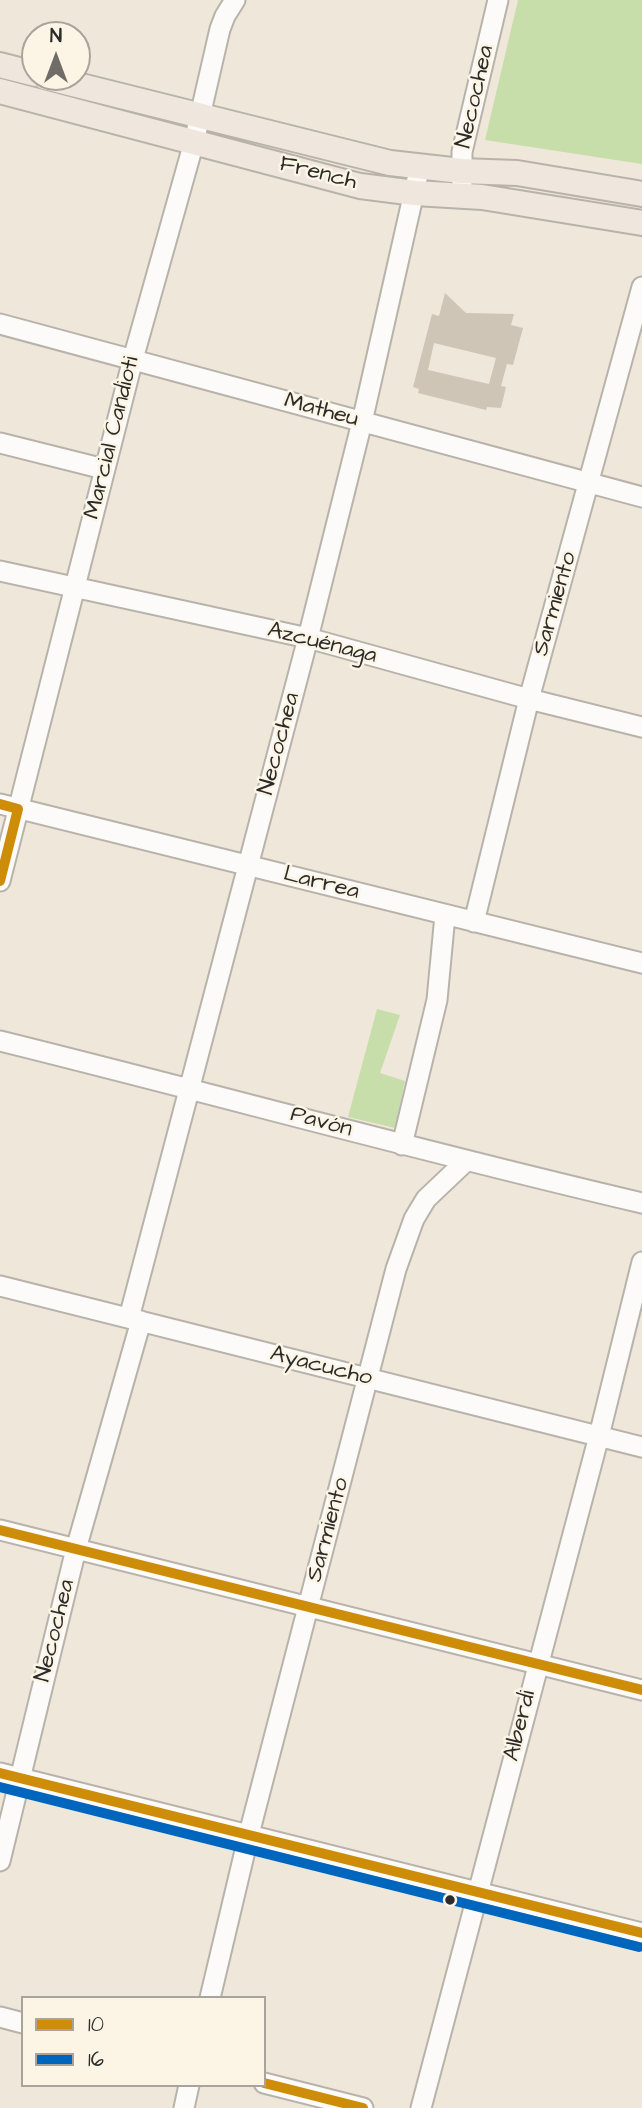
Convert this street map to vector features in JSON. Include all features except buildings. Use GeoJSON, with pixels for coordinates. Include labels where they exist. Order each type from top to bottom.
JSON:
{"type":"FeatureCollection","features":[{"type":"Feature","properties":{"kind":"main road"},"geometry":{"type":"LineString","coordinates":[[0,65],[21,70]]}},
{"type":"Feature","properties":{"kind":"main road","name":"French"},"geometry":{"type":"LineString","coordinates":[[91,89],[369,158],[419,167],[462,183],[642,223]]}},
{"type":"Feature","properties":{"kind":"main road","name":"French"},"geometry":{"type":"LineString","coordinates":[[0,91],[360,186],[415,193],[517,173],[642,194]]}},
{"type":"Feature","properties":{"kind":"street","name":"Marcial Candioti"},"geometry":{"type":"LineString","coordinates":[[0,881],[9,806],[74,589],[133,359],[194,142],[220,29],[235,0]]}},
{"type":"Feature","properties":{"kind":"street","name":"Necochea"},"geometry":{"type":"LineString","coordinates":[[462,183],[462,152],[498,0]]}},
{"type":"Feature","properties":{"kind":"street","name":"Necochea"},"geometry":{"type":"LineString","coordinates":[[0,1861],[190,1088],[362,422],[419,167]]}},
{"type":"Feature","properties":{"kind":"street","name":"Sarmiento"},"geometry":{"type":"LineString","coordinates":[[474,922],[529,699],[642,286]]}},
{"type":"Feature","properties":{"kind":"street","name":"Matheu"},"geometry":{"type":"LineString","coordinates":[[0,324],[642,496]]}},
{"type":"Feature","properties":{"kind":"street"},"geometry":{"type":"LineString","coordinates":[[0,443],[104,469]]}},
{"type":"Feature","properties":{"kind":"street","name":"Azcuénaga"},"geometry":{"type":"LineString","coordinates":[[0,571],[308,638],[642,727]]}},
{"type":"Feature","properties":{"kind":"street","name":"Larrea"},"geometry":{"type":"LineString","coordinates":[[9,806],[642,963]]}},
{"type":"Feature","properties":{"kind":"street"},"geometry":{"type":"LineString","coordinates":[[402,1145],[437,1000],[445,915]]}},
{"type":"Feature","properties":{"kind":"street","name":"Pavón"},"geometry":{"type":"LineString","coordinates":[[0,1041],[190,1088],[465,1162],[642,1203]]}},
{"type":"Feature","properties":{"kind":"street","name":"Sarmiento"},"geometry":{"type":"LineString","coordinates":[[210,1996],[249,1834],[396,1269],[414,1219],[426,1199],[465,1162]]}},
{"type":"Feature","properties":{"kind":"street","name":"Alberdi"},"geometry":{"type":"LineString","coordinates":[[421,2108],[599,1436],[642,1262]]}},
{"type":"Feature","properties":{"kind":"street","name":"Ayacucho"},"geometry":{"type":"LineString","coordinates":[[0,1286],[642,1447]]}},
{"type":"Feature","properties":{"kind":"street"},"geometry":{"type":"LineString","coordinates":[[0,1530],[642,1690]]}},
{"type":"Feature","properties":{"kind":"street"},"geometry":{"type":"LineString","coordinates":[[0,1773],[642,1933]]}},
{"type":"Feature","properties":{"kind":"street"},"geometry":{"type":"LineString","coordinates":[[0,2017],[21,2022]]}},
{"type":"Feature","properties":{"kind":"street"},"geometry":{"type":"LineString","coordinates":[[266,2084],[363,2108]]}},
{"type":"Feature","properties":{"kind":"street"},"geometry":{"type":"LineString","coordinates":[[184,2108],[189,2087]]}},
{"type":"Feature","properties":{"kind":"green space"},"geometry":{"type":"Polygon","coordinates":[[[518,0],[642,0],[642,164],[485,140],[518,0]]]}},
{"type":"Feature","properties":{"kind":"green space"},"geometry":{"type":"Polygon","coordinates":[[[377,1009],[400,1015],[380,1073],[405,1081],[395,1128],[348,1117],[377,1009]]]}},
{"type":"Feature","properties":{"kind":"transit line","name":"10"},"geometry":{"type":"LineString","coordinates":[[0,804],[18,809],[0,881]]}},
{"type":"Feature","properties":{"kind":"transit line","name":"10"},"geometry":{"type":"LineString","coordinates":[[0,1530],[642,1690]]}},
{"type":"Feature","properties":{"kind":"transit line","name":"10"},"geometry":{"type":"LineString","coordinates":[[0,1773],[642,1933]]}},
{"type":"Feature","properties":{"kind":"transit line","name":"16"},"geometry":{"type":"LineString","coordinates":[[0,1787],[639,1947]]}},
{"type":"Feature","properties":{"kind":"transit line","name":"10"},"geometry":{"type":"LineString","coordinates":[[266,2084],[363,2108]]}}]}
